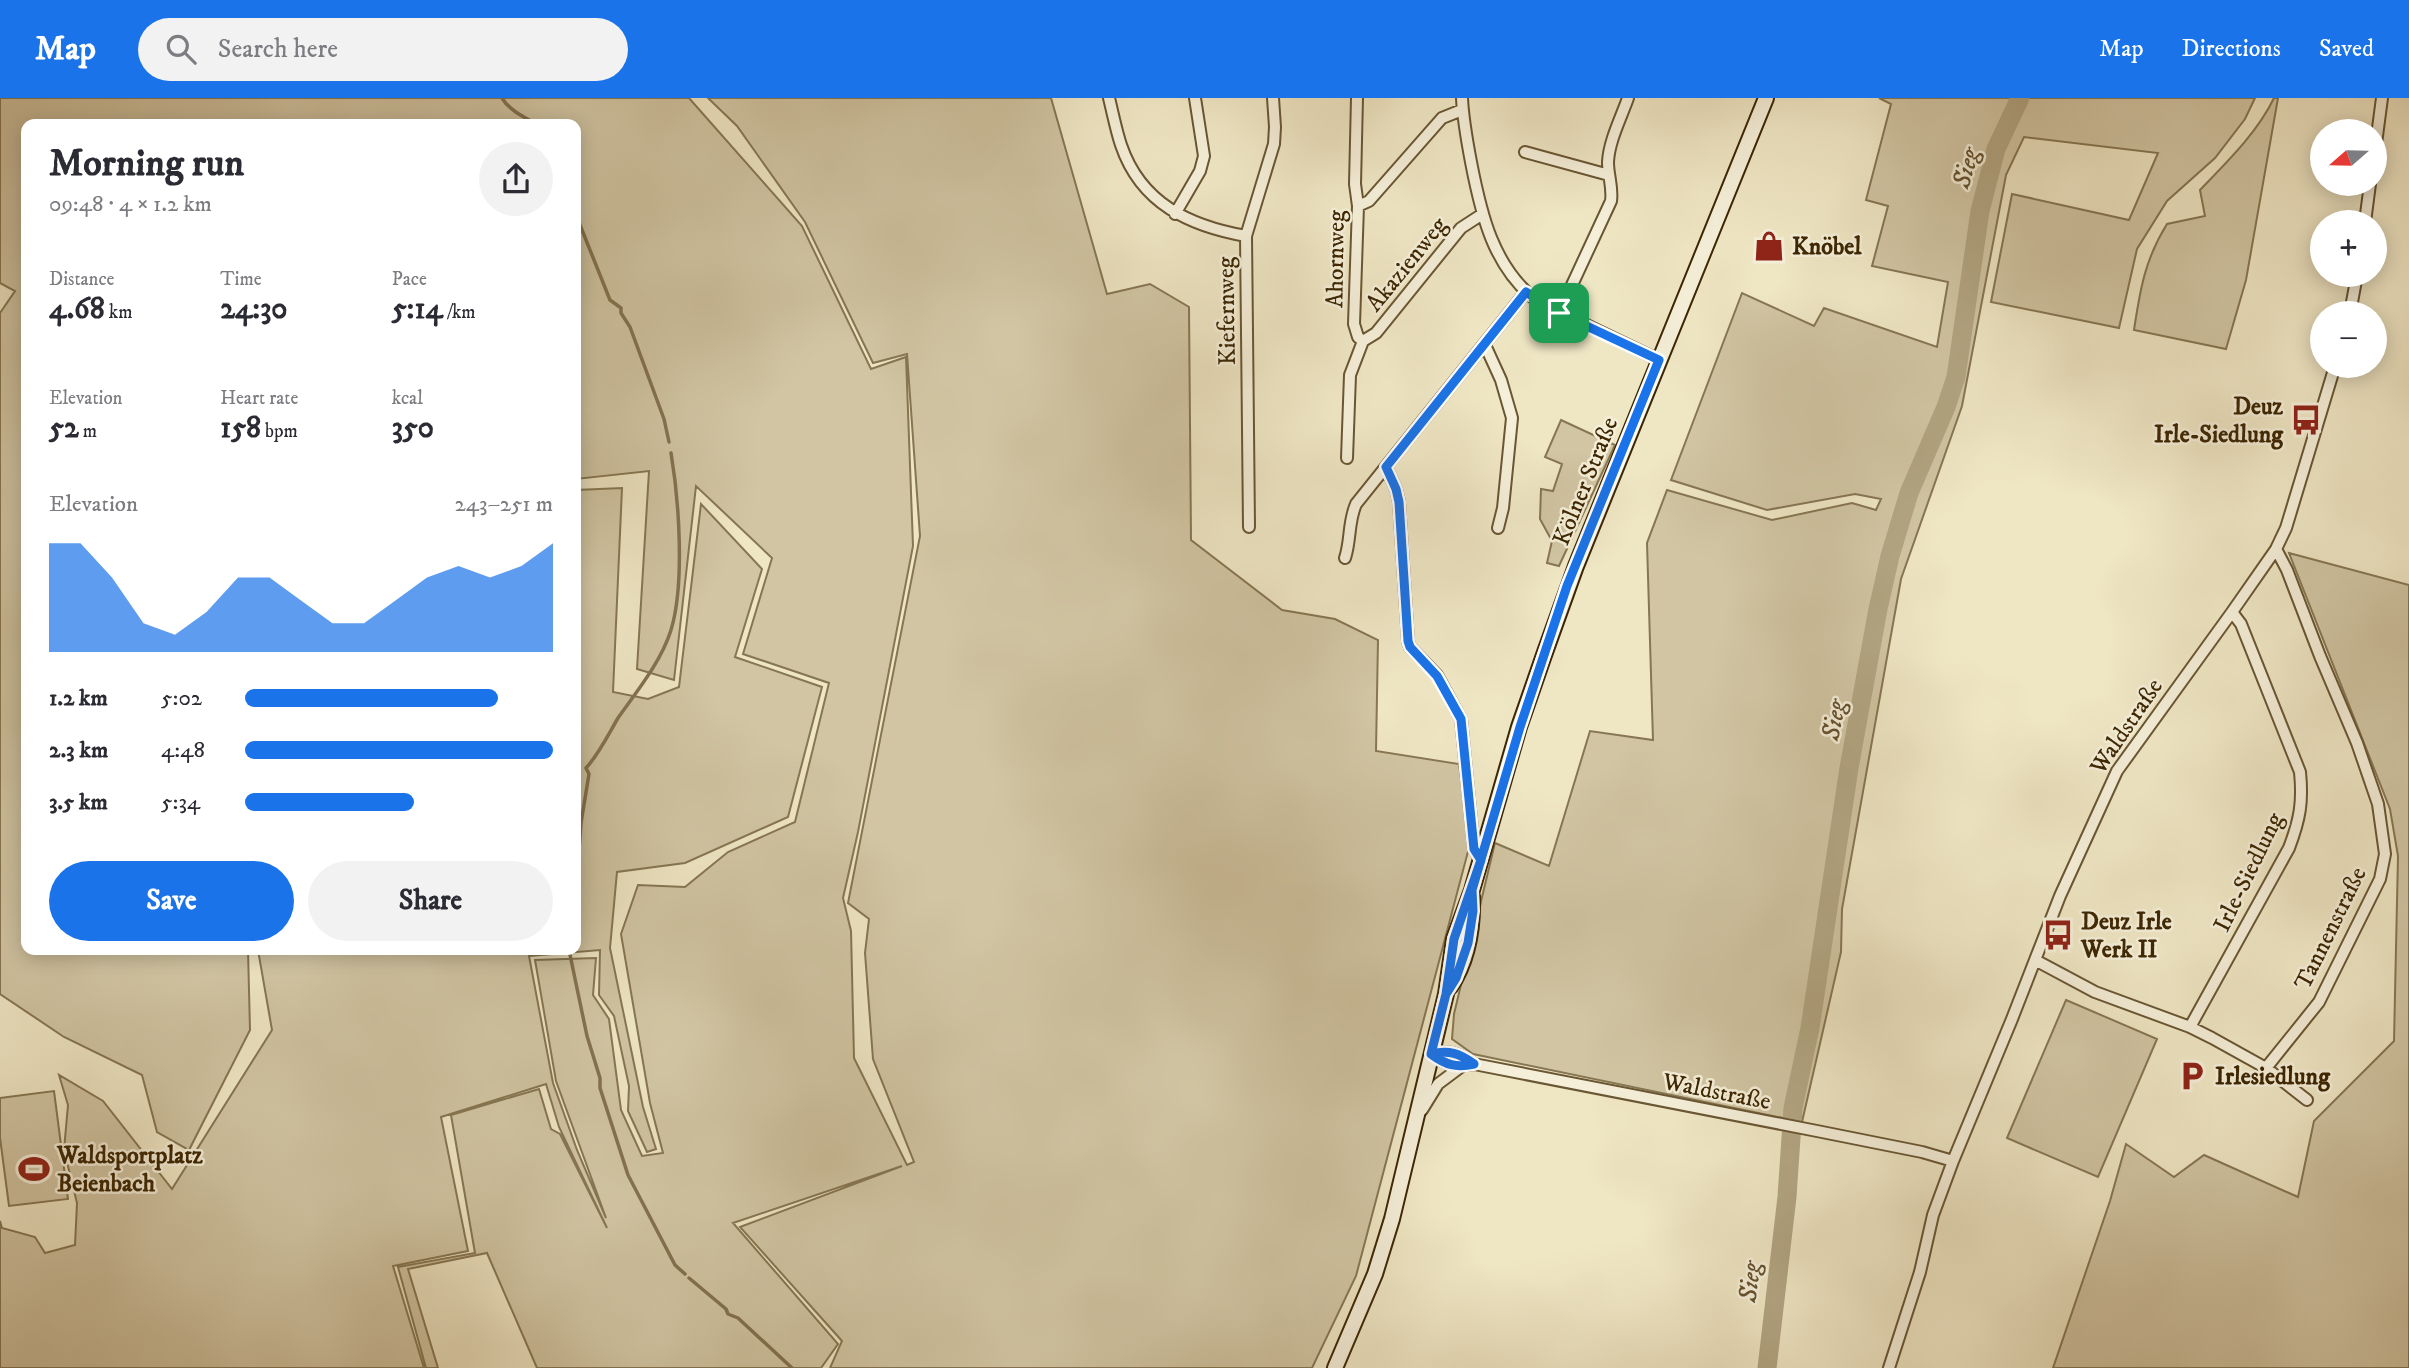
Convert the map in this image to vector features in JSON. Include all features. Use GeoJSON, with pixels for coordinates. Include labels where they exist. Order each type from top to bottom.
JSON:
{"type":"FeatureCollection","features":[{"type":"Feature","properties":{"kind":"main road","name":"Kölner Straße"},"geometry":{"type":"LineString","coordinates":[[1335,1368],[1374,1275],[1392,1219],[1446,994],[1456,978],[1468,943],[1473,911],[1472,890],[1520,727],[1567,586],[1766,98]]}},
{"type":"Feature","properties":{"kind":"street"},"geometry":{"type":"LineString","coordinates":[[1109,98],[1122,147],[1134,172],[1150,192],[1175,214],[1198,225],[1246,236]]}},
{"type":"Feature","properties":{"kind":"street"},"geometry":{"type":"LineString","coordinates":[[1175,214],[1200,172],[1204,156],[1195,98]]}},
{"type":"Feature","properties":{"kind":"street","name":"Kiefernweg"},"geometry":{"type":"LineString","coordinates":[[1249,527],[1246,236],[1274,144],[1273,98]]}},
{"type":"Feature","properties":{"kind":"street","name":"Ahornweg"},"geometry":{"type":"LineString","coordinates":[[1347,458],[1350,375],[1363,341],[1358,337],[1354,324],[1358,206],[1355,184],[1357,98]]}},
{"type":"Feature","properties":{"kind":"street"},"geometry":{"type":"LineString","coordinates":[[1462,98],[1482,215],[1501,257],[1526,292],[1559,313],[1659,360]]}},
{"type":"Feature","properties":{"kind":"street"},"geometry":{"type":"LineString","coordinates":[[1559,313],[1611,201],[1613,191],[1609,175],[1609,154],[1628,98]]}},
{"type":"Feature","properties":{"kind":"street"},"geometry":{"type":"LineString","coordinates":[[2379,119],[2382,98]]}},
{"type":"Feature","properties":{"kind":"street"},"geometry":{"type":"LineString","coordinates":[[1358,206],[1369,201],[1442,118],[1462,110]]}},
{"type":"Feature","properties":{"kind":"street"},"geometry":{"type":"LineString","coordinates":[[1525,152],[1609,175]]}},
{"type":"Feature","properties":{"kind":"street","name":"Akazienweg"},"geometry":{"type":"LineString","coordinates":[[1363,341],[1376,333],[1461,228],[1482,215]]}},
{"type":"Feature","properties":{"kind":"street"},"geometry":{"type":"LineString","coordinates":[[1346,558],[1350,545],[1351,515],[1356,504],[1526,292]]}},
{"type":"Feature","properties":{"kind":"street"},"geometry":{"type":"LineString","coordinates":[[1485,345],[1501,380],[1512,418],[1503,508],[1497,528]]}},
{"type":"Feature","properties":{"kind":"street","name":"Waldstraße"},"geometry":{"type":"LineString","coordinates":[[1889,1368],[1920,1272],[1933,1215],[1952,1161],[2092,821],[2117,771],[2276,549],[2287,528],[2331,378]]}},
{"type":"Feature","properties":{"kind":"street"},"geometry":{"type":"LineString","coordinates":[[1386,467],[1399,502],[1408,641],[1410,647],[1437,676],[1461,719],[1474,849],[1481,860]]}},
{"type":"Feature","properties":{"kind":"street","name":"Tannenstraße"},"geometry":{"type":"LineString","coordinates":[[2266,1068],[2319,1002],[2376,889],[2385,854],[2378,804],[2357,743],[2276,549]]}},
{"type":"Feature","properties":{"kind":"street","name":"Irle-Siedlung"},"geometry":{"type":"LineString","coordinates":[[2190,1027],[2289,848],[2299,820],[2302,796],[2300,772],[2241,624],[2232,612]]}},
{"type":"Feature","properties":{"kind":"street"},"geometry":{"type":"LineString","coordinates":[[2035,960],[2095,992],[2190,1027],[2266,1068],[2307,1100]]}},
{"type":"Feature","properties":{"kind":"street","name":"Waldstraße"},"geometry":{"type":"LineString","coordinates":[[1431,1054],[1446,1050],[1461,1055],[1468,1065],[1781,1124],[1922,1152],[1952,1161]]}},
{"type":"Feature","properties":{"kind":"street"},"geometry":{"type":"LineString","coordinates":[[1417,1118],[1438,1084],[1468,1065]]}},
{"type":"Feature","properties":{"kind":"shaded area"},"geometry":{"type":"Polygon","coordinates":[[[0,98],[689,98],[802,226],[871,369],[906,357],[913,546],[843,898],[851,931],[854,1058],[907,1165],[914,1162],[873,1059],[865,953],[869,919],[848,903],[920,536],[907,354],[873,363],[805,222],[737,126],[708,98],[1051,98],[1107,294],[1150,284],[1189,307],[1191,540],[1282,610],[1335,619],[1378,640],[1376,751],[1459,764],[1470,844],[1356,1276],[1312,1368],[830,1368],[842,1341],[740,1227],[902,1166],[733,1223],[838,1344],[821,1368],[537,1368],[487,1253],[408,1269],[438,1368],[426,1368],[398,1267],[475,1253],[451,1115],[539,1089],[551,1129],[560,1134],[607,1228],[559,1127],[546,1084],[441,1117],[468,1251],[393,1266],[424,1368],[0,1368],[0,1221],[2,1228],[35,1237],[45,1253],[75,1245],[77,1203],[64,1150],[68,1105],[59,1075],[103,1101],[172,1189],[272,1030],[259,955],[541,955],[529,956],[553,1083],[577,1150],[606,1218],[556,1081],[535,960],[596,958],[593,995],[609,1019],[621,1110],[642,1156],[663,1153],[650,1103],[621,934],[638,885],[685,887],[728,852],[795,822],[829,683],[743,654],[772,558],[696,486],[674,680],[637,669],[649,471],[581,478],[581,119],[21,119],[21,955],[248,955],[250,1030],[189,1150],[157,1132],[142,1075],[64,1037],[0,994],[0,313],[15,291],[0,283],[0,98]]]}},
{"type":"Feature","properties":{"kind":"shaded area"},"geometry":{"type":"Polygon","coordinates":[[[1879,98],[2255,98],[2245,119],[2215,158],[2167,201],[2137,249],[2119,328],[1991,302],[2012,194],[2129,220],[2158,153],[2024,137],[2006,175],[1962,406],[1901,579],[1842,909],[1841,952],[1802,1122],[1473,1054],[1452,1039],[1454,1014],[1495,843],[1549,866],[1590,731],[1653,740],[1647,543],[1667,490],[1772,520],[1852,503],[1876,510],[1881,499],[1855,494],[1767,510],[1671,480],[1742,293],[1814,326],[1824,308],[1937,347],[1948,282],[1872,266],[1888,206],[1866,200],[1891,104],[1879,98]]]}},
{"type":"Feature","properties":{"kind":"shaded area"},"geometry":{"type":"Polygon","coordinates":[[[2274,98],[2278,98],[2246,280],[2226,349],[2134,330],[2144,275],[2167,224],[2205,216],[2200,190],[2250,135],[2274,98]]]}},
{"type":"Feature","properties":{"kind":"shaded area"},"geometry":{"type":"Polygon","coordinates":[[[1561,420],[1615,445],[1559,566],[1547,563],[1552,541],[1540,519],[1541,489],[1553,491],[1562,464],[1545,457],[1561,420]]]}},
{"type":"Feature","properties":{"kind":"shaded area"},"geometry":{"type":"Polygon","coordinates":[[[622,488],[613,692],[648,699],[679,687],[701,504],[762,569],[735,657],[822,687],[788,817],[685,863],[617,872],[610,948],[643,1107],[656,1149],[647,1152],[628,1111],[629,1086],[614,1016],[599,995],[600,950],[581,952],[581,490],[622,488]]]}},
{"type":"Feature","properties":{"kind":"shaded area"},"geometry":{"type":"Polygon","coordinates":[[[2289,553],[2409,585],[2409,1368],[2053,1368],[2110,1201],[2126,1144],[2174,1177],[2204,1155],[2298,1197],[2314,1121],[2394,1041],[2398,856],[2390,809],[2289,553]]]}},
{"type":"Feature","properties":{"kind":"shaded area"},"geometry":{"type":"Polygon","coordinates":[[[2066,1000],[2157,1039],[2098,1177],[2007,1138],[2066,1000]]]}},
{"type":"Feature","properties":{"kind":"shaded area","name":"Waldsportplatz Beienbach"},"geometry":{"type":"Polygon","coordinates":[[[54,1091],[68,1199],[9,1206],[0,1138],[0,1098],[54,1091]]]}},
{"type":"Feature","properties":{"kind":"waterway"},"geometry":{"type":"LineString","coordinates":[[502,98],[513,110],[528,119]]}},
{"type":"Feature","properties":{"kind":"waterway","name":"Sieg"},"geometry":{"type":"LineString","coordinates":[[1767,1368],[1787,1197],[1793,1108],[1810,1028],[1849,768],[1878,609],[1909,493],[1956,377],[1980,211],[1996,149],[2020,98]]}},
{"type":"Feature","properties":{"kind":"waterway"},"geometry":{"type":"LineString","coordinates":[[581,228],[610,300],[621,308],[621,313],[630,327],[664,419],[669,442]]}},
{"type":"Feature","properties":{"kind":"waterway"},"geometry":{"type":"LineString","coordinates":[[581,823],[589,774],[586,768],[655,665],[671,630],[679,566],[671,453]]}},
{"type":"Feature","properties":{"kind":"waterway"},"geometry":{"type":"LineString","coordinates":[[570,955],[587,1036],[600,1078],[600,1088],[628,1175],[675,1265],[685,1274]]}},
{"type":"Feature","properties":{"kind":"waterway"},"geometry":{"type":"LineString","coordinates":[[689,1278],[726,1309],[728,1314],[738,1318],[792,1368]]}},
{"type":"Feature","properties":{"kind":"place","name":"Knöbel"},"geometry":{"type":"Point","coordinates":[1769,246]}},
{"type":"Feature","properties":{"kind":"place","name":"Deuz Irle-Siedlung"},"geometry":{"type":"Point","coordinates":[2306,420]}},
{"type":"Feature","properties":{"kind":"place","name":"Deuz Irle Werk II"},"geometry":{"type":"Point","coordinates":[2058,935]}},
{"type":"Feature","properties":{"kind":"place","name":"Irlesiedlung"},"geometry":{"type":"Point","coordinates":[2192,1076]}},
{"type":"Feature","properties":{"kind":"place","name":"Waldsportplatz Beienbach"},"geometry":{"type":"Point","coordinates":[34,1169]}},
{"type":"Feature","properties":{"kind":"route"},"geometry":{"type":"LineString","coordinates":[[1559,313],[1526,292],[1386,467],[1399,502],[1408,641],[1410,647],[1437,676],[1461,719],[1474,849],[1481,860],[1472,890],[1454,939],[1446,994],[1431,1054],[1443,1063],[1458,1067],[1474,1064],[1461,1055],[1446,1050],[1431,1054],[1446,994],[1456,978],[1468,943],[1472,925],[1472,890],[1520,727],[1567,586],[1659,360],[1559,313]]}}]}
